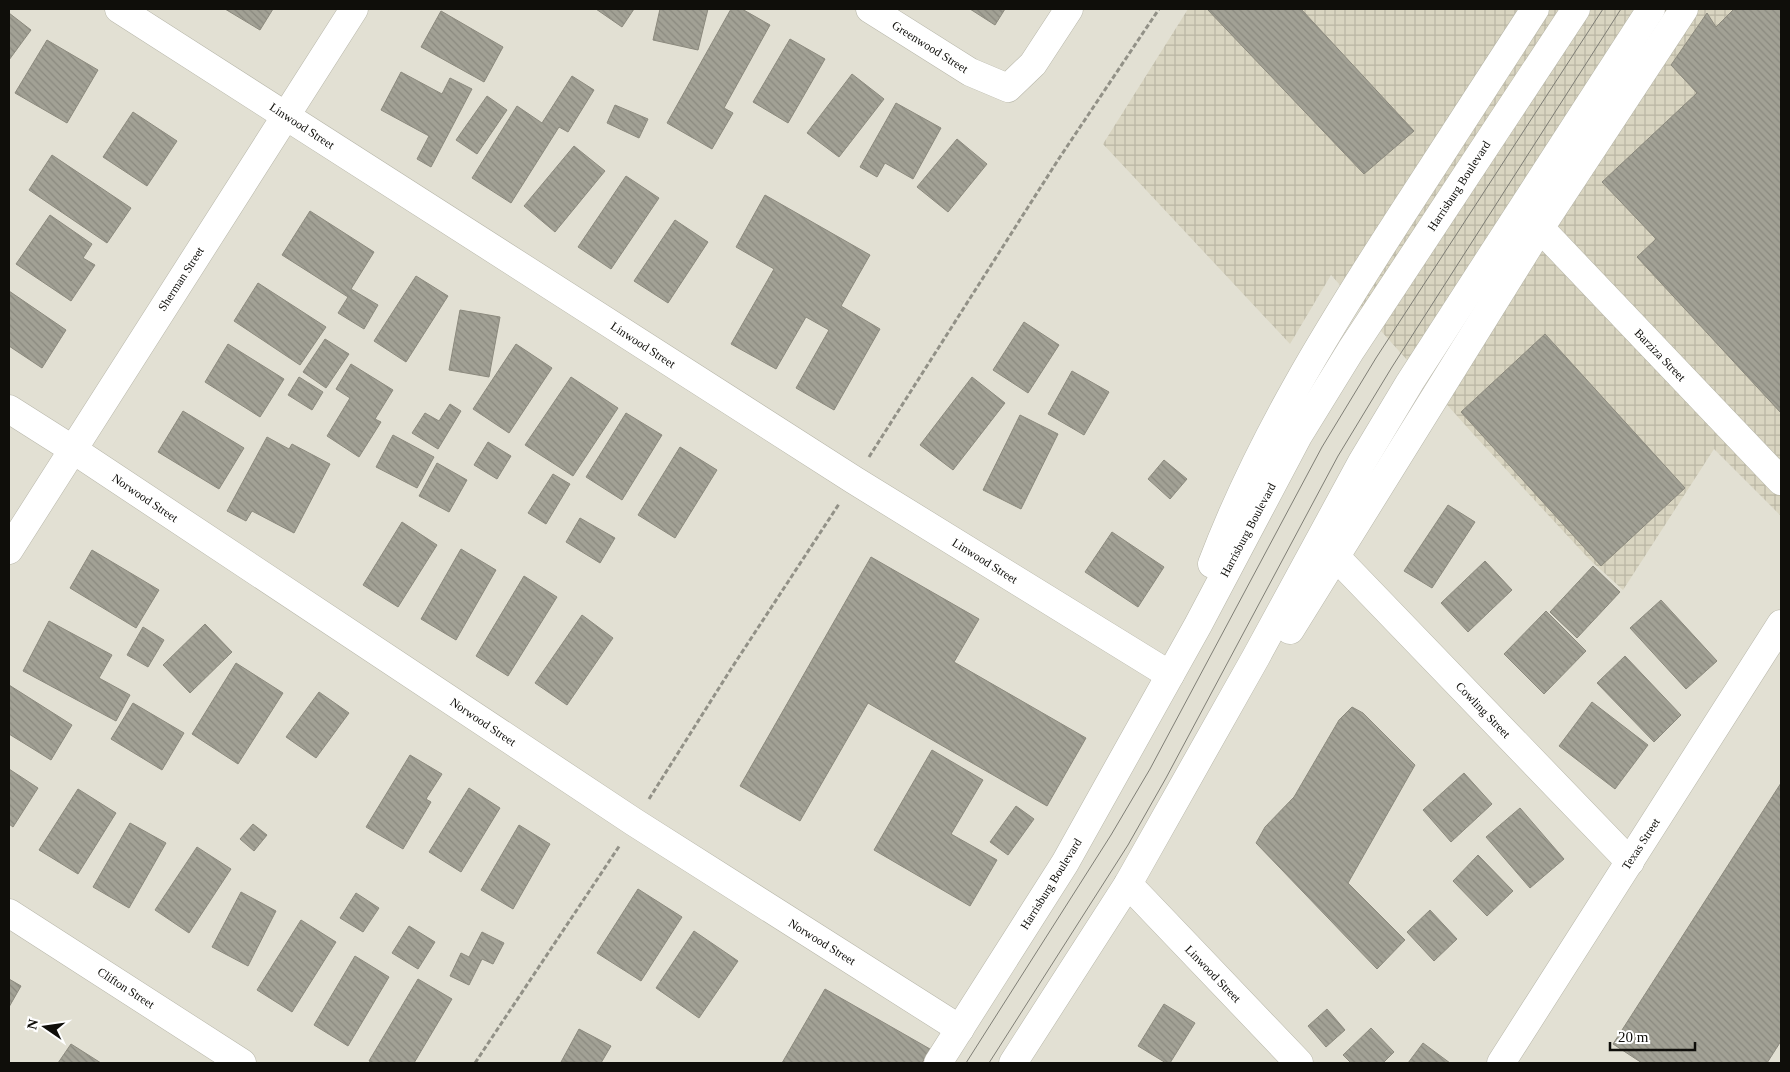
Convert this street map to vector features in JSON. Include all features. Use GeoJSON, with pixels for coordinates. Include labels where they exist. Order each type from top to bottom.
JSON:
{"type":"FeatureCollection","features":[{"type":"Feature","properties":{"kind":"street","name":"Linwood Street"},"geometry":{"type":"LineString","coordinates":[[119,9],[854,480],[1170,676]]}},
{"type":"Feature","properties":{"kind":"street","name":"Sherman Street"},"geometry":{"type":"LineString","coordinates":[[9,550],[354,9]]}},
{"type":"Feature","properties":{"kind":"street","name":"Greenwood Street"},"geometry":{"type":"LineString","coordinates":[[870,9],[970,72],[1008,88],[1033,64],[1069,9]]}},
{"type":"Feature","properties":{"kind":"street"},"geometry":{"type":"LineString","coordinates":[[1170,676],[1214,559],[1251,473],[1282,411],[1317,348],[1347,300],[1535,9]]}},
{"type":"Feature","properties":{"kind":"street","name":"Harrisburg Boulevard"},"geometry":{"type":"LineString","coordinates":[[938,1063],[1065,863],[1170,676],[1298,436],[1356,342],[1576,9]]}},
{"type":"Feature","properties":{"kind":"street"},"geometry":{"type":"LineString","coordinates":[[1128,884],[1256,657],[1362,462],[1410,382],[1651,9]]}},
{"type":"Feature","properties":{"kind":"street"},"geometry":{"type":"LineString","coordinates":[[1014,1063],[1336,558],[1540,228],[1684,9]]}},
{"type":"Feature","properties":{"kind":"street","name":"Barziza Street"},"geometry":{"type":"LineString","coordinates":[[1540,228],[1781,481]]}},
{"type":"Feature","properties":{"kind":"street","name":"Norwood Street"},"geometry":{"type":"LineString","coordinates":[[9,409],[634,822],[960,1029]]}},
{"type":"Feature","properties":{"kind":"street","name":"Cowling Street"},"geometry":{"type":"LineString","coordinates":[[1336,558],[1630,862]]}},
{"type":"Feature","properties":{"kind":"street","name":"Texas Street"},"geometry":{"type":"LineString","coordinates":[[1500,1063],[1781,624]]}},
{"type":"Feature","properties":{"kind":"street","name":"Linwood Street"},"geometry":{"type":"LineString","coordinates":[[1128,884],[1299,1063]]}},
{"type":"Feature","properties":{"kind":"street","name":"Clifton Street"},"geometry":{"type":"LineString","coordinates":[[9,913],[242,1063]]}},
{"type":"Feature","properties":{"kind":"path"},"geometry":{"type":"LineString","coordinates":[[476,1063],[634,822],[1053,168],[1159,9]]}},
{"type":"Feature","properties":{"kind":"shaded area"},"geometry":{"type":"Polygon","coordinates":[[[1188,9],[1781,9],[1781,516],[1714,449],[1623,590],[1589,559],[1475,436],[1331,275],[1290,344],[1103,144],[1188,9]]]}},
{"type":"Feature","properties":{"kind":"building"},"geometry":{"type":"Polygon","coordinates":[[[225,9],[273,9],[260,30],[225,9]]]}},
{"type":"Feature","properties":{"kind":"building"},"geometry":{"type":"Polygon","coordinates":[[[596,9],[634,9],[622,27],[596,9]]]}},
{"type":"Feature","properties":{"kind":"building"},"geometry":{"type":"Polygon","coordinates":[[[660,9],[708,9],[698,50],[653,40],[660,9]]]}},
{"type":"Feature","properties":{"kind":"building"},"geometry":{"type":"Polygon","coordinates":[[[731,9],[742,9],[770,25],[724,108],[733,113],[712,149],[667,123],[731,9]]]}},
{"type":"Feature","properties":{"kind":"building"},"geometry":{"type":"Polygon","coordinates":[[[970,9],[1005,9],[995,25],[970,9]]]}},
{"type":"Feature","properties":{"kind":"building"},"geometry":{"type":"Polygon","coordinates":[[[1207,9],[1301,9],[1414,131],[1364,174],[1207,9]]]}},
{"type":"Feature","properties":{"kind":"building"},"geometry":{"type":"Polygon","coordinates":[[[1734,9],[1781,9],[1781,413],[1637,257],[1656,239],[1602,182],[1697,93],[1671,65],[1707,13],[1716,27],[1734,9]]]}},
{"type":"Feature","properties":{"kind":"building"},"geometry":{"type":"Polygon","coordinates":[[[441,11],[503,47],[484,82],[421,47],[441,11]]]}},
{"type":"Feature","properties":{"kind":"building"},"geometry":{"type":"Polygon","coordinates":[[[9,13],[31,30],[9,60],[9,13]]]}},
{"type":"Feature","properties":{"kind":"building"},"geometry":{"type":"Polygon","coordinates":[[[790,39],[825,59],[788,123],[753,102],[790,39]]]}},
{"type":"Feature","properties":{"kind":"building"},"geometry":{"type":"Polygon","coordinates":[[[47,40],[98,70],[67,123],[15,93],[47,40]]]}},
{"type":"Feature","properties":{"kind":"building"},"geometry":{"type":"Polygon","coordinates":[[[401,72],[442,94],[450,78],[472,89],[431,167],[417,159],[429,136],[381,110],[401,72]]]}},
{"type":"Feature","properties":{"kind":"building"},"geometry":{"type":"Polygon","coordinates":[[[852,74],[884,99],[839,157],[807,133],[852,74]]]}},
{"type":"Feature","properties":{"kind":"building"},"geometry":{"type":"Polygon","coordinates":[[[572,76],[594,90],[568,132],[559,127],[511,203],[472,178],[517,106],[542,123],[572,76]]]}},
{"type":"Feature","properties":{"kind":"building"},"geometry":{"type":"Polygon","coordinates":[[[487,96],[507,110],[477,154],[456,140],[487,96]]]}},
{"type":"Feature","properties":{"kind":"building"},"geometry":{"type":"Polygon","coordinates":[[[896,103],[941,128],[913,179],[885,163],[877,177],[860,167],[896,103]]]}},
{"type":"Feature","properties":{"kind":"building"},"geometry":{"type":"Polygon","coordinates":[[[615,105],[648,119],[639,138],[607,123],[615,105]]]}},
{"type":"Feature","properties":{"kind":"building"},"geometry":{"type":"Polygon","coordinates":[[[133,112],[177,141],[147,186],[103,157],[133,112]]]}},
{"type":"Feature","properties":{"kind":"building"},"geometry":{"type":"Polygon","coordinates":[[[957,139],[987,164],[948,212],[917,187],[957,139]]]}},
{"type":"Feature","properties":{"kind":"building"},"geometry":{"type":"Polygon","coordinates":[[[574,146],[605,171],[555,232],[524,206],[574,146]]]}},
{"type":"Feature","properties":{"kind":"building"},"geometry":{"type":"Polygon","coordinates":[[[52,155],[131,208],[107,243],[29,190],[52,155]]]}},
{"type":"Feature","properties":{"kind":"building"},"geometry":{"type":"Polygon","coordinates":[[[626,176],[659,198],[611,269],[578,247],[626,176]]]}},
{"type":"Feature","properties":{"kind":"building"},"geometry":{"type":"Polygon","coordinates":[[[765,195],[870,255],[841,306],[880,329],[834,410],[796,388],[829,330],[806,317],[776,369],[731,344],[774,269],[736,247],[765,195]]]}},
{"type":"Feature","properties":{"kind":"building"},"geometry":{"type":"Polygon","coordinates":[[[310,211],[374,252],[351,289],[378,305],[364,329],[338,313],[348,297],[282,255],[310,211]]]}},
{"type":"Feature","properties":{"kind":"building"},"geometry":{"type":"Polygon","coordinates":[[[50,215],[92,244],[83,258],[95,265],[71,301],[16,264],[50,215]]]}},
{"type":"Feature","properties":{"kind":"building"},"geometry":{"type":"Polygon","coordinates":[[[675,220],[708,242],[668,303],[634,281],[675,220]]]}},
{"type":"Feature","properties":{"kind":"building"},"geometry":{"type":"Polygon","coordinates":[[[416,276],[448,296],[406,362],[374,341],[416,276]]]}},
{"type":"Feature","properties":{"kind":"building"},"geometry":{"type":"Polygon","coordinates":[[[258,283],[326,327],[300,365],[234,321],[258,283]]]}},
{"type":"Feature","properties":{"kind":"building"},"geometry":{"type":"Polygon","coordinates":[[[9,291],[66,330],[42,368],[9,346],[9,291]]]}},
{"type":"Feature","properties":{"kind":"building"},"geometry":{"type":"Polygon","coordinates":[[[460,310],[500,317],[489,377],[449,370],[460,310]]]}},
{"type":"Feature","properties":{"kind":"building"},"geometry":{"type":"Polygon","coordinates":[[[1024,322],[1059,345],[1028,393],[993,370],[1024,322]]]}},
{"type":"Feature","properties":{"kind":"building"},"geometry":{"type":"Polygon","coordinates":[[[1545,334],[1685,488],[1601,566],[1461,412],[1545,334]]]}},
{"type":"Feature","properties":{"kind":"building"},"geometry":{"type":"Polygon","coordinates":[[[325,339],[349,354],[326,388],[303,372],[325,339]]]}},
{"type":"Feature","properties":{"kind":"building"},"geometry":{"type":"Polygon","coordinates":[[[228,344],[284,379],[260,417],[205,382],[228,344]]]}},
{"type":"Feature","properties":{"kind":"building"},"geometry":{"type":"Polygon","coordinates":[[[516,344],[552,368],[509,433],[473,409],[516,344]]]}},
{"type":"Feature","properties":{"kind":"building"},"geometry":{"type":"Polygon","coordinates":[[[351,364],[393,390],[375,419],[381,422],[359,457],[327,436],[350,398],[336,389],[351,364]]]}},
{"type":"Feature","properties":{"kind":"building"},"geometry":{"type":"Polygon","coordinates":[[[1072,371],[1109,392],[1084,435],[1048,414],[1072,371]]]}},
{"type":"Feature","properties":{"kind":"building"},"geometry":{"type":"Polygon","coordinates":[[[299,377],[323,392],[312,410],[288,395],[299,377]]]}},
{"type":"Feature","properties":{"kind":"building"},"geometry":{"type":"Polygon","coordinates":[[[571,377],[618,408],[573,476],[525,445],[571,377]]]}},
{"type":"Feature","properties":{"kind":"building"},"geometry":{"type":"Polygon","coordinates":[[[972,377],[1005,403],[953,470],[920,445],[972,377]]]}},
{"type":"Feature","properties":{"kind":"building"},"geometry":{"type":"Polygon","coordinates":[[[450,404],[461,411],[438,449],[412,433],[425,413],[439,421],[450,404]]]}},
{"type":"Feature","properties":{"kind":"building"},"geometry":{"type":"Polygon","coordinates":[[[183,411],[244,448],[219,489],[158,452],[183,411]]]}},
{"type":"Feature","properties":{"kind":"building"},"geometry":{"type":"Polygon","coordinates":[[[626,413],[662,435],[622,500],[586,477],[626,413]]]}},
{"type":"Feature","properties":{"kind":"building"},"geometry":{"type":"Polygon","coordinates":[[[1020,415],[1058,434],[1021,509],[983,490],[1020,415]]]}},
{"type":"Feature","properties":{"kind":"building"},"geometry":{"type":"Polygon","coordinates":[[[393,435],[434,457],[417,488],[376,467],[393,435]]]}},
{"type":"Feature","properties":{"kind":"building"},"geometry":{"type":"Polygon","coordinates":[[[267,437],[289,449],[292,444],[330,464],[294,533],[252,511],[246,521],[227,511],[267,437]]]}},
{"type":"Feature","properties":{"kind":"building"},"geometry":{"type":"Polygon","coordinates":[[[488,442],[511,456],[497,479],[474,465],[488,442]]]}},
{"type":"Feature","properties":{"kind":"building"},"geometry":{"type":"Polygon","coordinates":[[[680,447],[717,470],[675,538],[638,515],[680,447]]]}},
{"type":"Feature","properties":{"kind":"building"},"geometry":{"type":"Polygon","coordinates":[[[1164,460],[1187,479],[1170,499],[1148,479],[1164,460]]]}},
{"type":"Feature","properties":{"kind":"building"},"geometry":{"type":"Polygon","coordinates":[[[437,463],[467,480],[449,512],[419,496],[437,463]]]}},
{"type":"Feature","properties":{"kind":"building"},"geometry":{"type":"Polygon","coordinates":[[[553,474],[570,484],[546,524],[528,513],[553,474]]]}},
{"type":"Feature","properties":{"kind":"building"},"geometry":{"type":"Polygon","coordinates":[[[1448,505],[1475,522],[1432,588],[1404,571],[1448,505]]]}},
{"type":"Feature","properties":{"kind":"building"},"geometry":{"type":"Polygon","coordinates":[[[580,518],[615,538],[600,563],[566,542],[580,518]]]}},
{"type":"Feature","properties":{"kind":"building"},"geometry":{"type":"Polygon","coordinates":[[[402,522],[437,545],[398,607],[363,585],[402,522]]]}},
{"type":"Feature","properties":{"kind":"building"},"geometry":{"type":"Polygon","coordinates":[[[1112,532],[1164,567],[1138,607],[1085,572],[1112,532]]]}},
{"type":"Feature","properties":{"kind":"building"},"geometry":{"type":"Polygon","coordinates":[[[461,549],[496,570],[456,640],[421,619],[461,549]]]}},
{"type":"Feature","properties":{"kind":"building"},"geometry":{"type":"Polygon","coordinates":[[[92,550],[159,590],[136,628],[70,588],[92,550]]]}},
{"type":"Feature","properties":{"kind":"building"},"geometry":{"type":"Polygon","coordinates":[[[871,557],[979,619],[954,662],[1086,738],[1047,806],[868,703],[800,821],[740,786],[871,557]]]}},
{"type":"Feature","properties":{"kind":"building"},"geometry":{"type":"Polygon","coordinates":[[[1485,561],[1512,590],[1468,632],[1441,603],[1485,561]]]}},
{"type":"Feature","properties":{"kind":"building"},"geometry":{"type":"Polygon","coordinates":[[[1593,566],[1620,592],[1577,638],[1550,612],[1593,566]]]}},
{"type":"Feature","properties":{"kind":"building"},"geometry":{"type":"Polygon","coordinates":[[[524,576],[557,597],[508,676],[476,656],[524,576]]]}},
{"type":"Feature","properties":{"kind":"building"},"geometry":{"type":"Polygon","coordinates":[[[1661,600],[1717,661],[1686,689],[1630,628],[1661,600]]]}},
{"type":"Feature","properties":{"kind":"building"},"geometry":{"type":"Polygon","coordinates":[[[1546,611],[1586,651],[1544,694],[1504,654],[1546,611]]]}},
{"type":"Feature","properties":{"kind":"building"},"geometry":{"type":"Polygon","coordinates":[[[582,615],[613,638],[567,705],[535,683],[582,615]]]}},
{"type":"Feature","properties":{"kind":"building"},"geometry":{"type":"Polygon","coordinates":[[[49,621],[112,655],[99,678],[130,695],[116,721],[23,671],[49,621]]]}},
{"type":"Feature","properties":{"kind":"building"},"geometry":{"type":"Polygon","coordinates":[[[205,624],[232,652],[190,693],[163,665],[205,624]]]}},
{"type":"Feature","properties":{"kind":"building"},"geometry":{"type":"Polygon","coordinates":[[[143,627],[164,640],[148,667],[127,655],[143,627]]]}},
{"type":"Feature","properties":{"kind":"building"},"geometry":{"type":"Polygon","coordinates":[[[1625,656],[1681,715],[1654,742],[1597,683],[1625,656]]]}},
{"type":"Feature","properties":{"kind":"building"},"geometry":{"type":"Polygon","coordinates":[[[236,663],[283,693],[238,764],[192,734],[236,663]]]}},
{"type":"Feature","properties":{"kind":"building"},"geometry":{"type":"Polygon","coordinates":[[[9,685],[72,725],[51,760],[9,734],[9,685]]]}},
{"type":"Feature","properties":{"kind":"building"},"geometry":{"type":"Polygon","coordinates":[[[319,692],[349,713],[316,758],[286,737],[319,692]]]}},
{"type":"Feature","properties":{"kind":"building"},"geometry":{"type":"Polygon","coordinates":[[[1592,702],[1648,745],[1615,789],[1559,746],[1592,702]]]}},
{"type":"Feature","properties":{"kind":"building"},"geometry":{"type":"Polygon","coordinates":[[[133,703],[184,733],[162,770],[111,739],[133,703]]]}},
{"type":"Feature","properties":{"kind":"building"},"geometry":{"type":"Polygon","coordinates":[[[1352,707],[1363,713],[1415,765],[1348,883],[1405,940],[1377,969],[1256,843],[1265,827],[1294,797],[1339,720],[1352,707]]]}},
{"type":"Feature","properties":{"kind":"building"},"geometry":{"type":"Polygon","coordinates":[[[932,750],[983,780],[951,834],[997,860],[970,906],[874,850],[932,750]]]}},
{"type":"Feature","properties":{"kind":"building"},"geometry":{"type":"Polygon","coordinates":[[[410,755],[442,774],[426,799],[431,802],[403,849],[366,827],[410,755]]]}},
{"type":"Feature","properties":{"kind":"building"},"geometry":{"type":"Polygon","coordinates":[[[9,769],[38,788],[13,827],[9,824],[9,769]]]}},
{"type":"Feature","properties":{"kind":"building"},"geometry":{"type":"Polygon","coordinates":[[[1464,773],[1492,804],[1451,842],[1423,810],[1464,773]]]}},
{"type":"Feature","properties":{"kind":"building"},"geometry":{"type":"Polygon","coordinates":[[[1781,783],[1781,1041],[1767,1063],[1642,1063],[1613,1044],[1781,783]]]}},
{"type":"Feature","properties":{"kind":"building"},"geometry":{"type":"Polygon","coordinates":[[[469,788],[500,808],[461,872],[429,852],[469,788]]]}},
{"type":"Feature","properties":{"kind":"building"},"geometry":{"type":"Polygon","coordinates":[[[78,789],[116,813],[78,874],[39,850],[78,789]]]}},
{"type":"Feature","properties":{"kind":"building"},"geometry":{"type":"Polygon","coordinates":[[[1016,806],[1034,819],[1008,855],[990,842],[1016,806]]]}},
{"type":"Feature","properties":{"kind":"building"},"geometry":{"type":"Polygon","coordinates":[[[1520,808],[1564,859],[1530,888],[1486,837],[1520,808]]]}},
{"type":"Feature","properties":{"kind":"building"},"geometry":{"type":"Polygon","coordinates":[[[130,823],[166,843],[129,908],[93,887],[130,823]]]}},
{"type":"Feature","properties":{"kind":"building"},"geometry":{"type":"Polygon","coordinates":[[[253,824],[267,835],[254,851],[240,839],[253,824]]]}},
{"type":"Feature","properties":{"kind":"building"},"geometry":{"type":"Polygon","coordinates":[[[519,825],[550,844],[513,909],[481,890],[519,825]]]}},
{"type":"Feature","properties":{"kind":"building"},"geometry":{"type":"Polygon","coordinates":[[[197,847],[231,869],[189,933],[155,910],[197,847]]]}},
{"type":"Feature","properties":{"kind":"building"},"geometry":{"type":"Polygon","coordinates":[[[1478,855],[1513,891],[1487,916],[1453,881],[1478,855]]]}},
{"type":"Feature","properties":{"kind":"building"},"geometry":{"type":"Polygon","coordinates":[[[638,889],[682,917],[641,981],[597,953],[638,889]]]}},
{"type":"Feature","properties":{"kind":"building"},"geometry":{"type":"Polygon","coordinates":[[[241,892],[276,911],[248,966],[212,947],[241,892]]]}},
{"type":"Feature","properties":{"kind":"building"},"geometry":{"type":"Polygon","coordinates":[[[356,893],[379,908],[363,932],[340,918],[356,893]]]}},
{"type":"Feature","properties":{"kind":"building"},"geometry":{"type":"Polygon","coordinates":[[[1430,910],[1457,939],[1434,961],[1407,932],[1430,910]]]}},
{"type":"Feature","properties":{"kind":"building"},"geometry":{"type":"Polygon","coordinates":[[[301,920],[336,942],[292,1012],[257,990],[301,920]]]}},
{"type":"Feature","properties":{"kind":"building"},"geometry":{"type":"Polygon","coordinates":[[[409,926],[435,942],[418,969],[392,953],[409,926]]]}},
{"type":"Feature","properties":{"kind":"building"},"geometry":{"type":"Polygon","coordinates":[[[694,931],[738,961],[699,1018],[656,988],[694,931]]]}},
{"type":"Feature","properties":{"kind":"building"},"geometry":{"type":"Polygon","coordinates":[[[482,932],[504,943],[493,964],[482,959],[469,985],[450,976],[461,953],[469,957],[482,932]]]}},
{"type":"Feature","properties":{"kind":"building"},"geometry":{"type":"Polygon","coordinates":[[[355,956],[389,977],[348,1046],[314,1025],[355,956]]]}},
{"type":"Feature","properties":{"kind":"building"},"geometry":{"type":"Polygon","coordinates":[[[9,979],[21,986],[9,1007],[9,979]]]}},
{"type":"Feature","properties":{"kind":"building"},"geometry":{"type":"Polygon","coordinates":[[[418,979],[452,999],[414,1063],[373,1063],[369,1061],[418,979]]]}},
{"type":"Feature","properties":{"kind":"building"},"geometry":{"type":"Polygon","coordinates":[[[825,989],[930,1049],[922,1063],[782,1063],[825,989]]]}},
{"type":"Feature","properties":{"kind":"building"},"geometry":{"type":"Polygon","coordinates":[[[1164,1004],[1195,1023],[1170,1063],[1166,1063],[1138,1046],[1164,1004]]]}},
{"type":"Feature","properties":{"kind":"building"},"geometry":{"type":"Polygon","coordinates":[[[1327,1009],[1345,1030],[1326,1047],[1308,1026],[1327,1009]]]}},
{"type":"Feature","properties":{"kind":"building"},"geometry":{"type":"Polygon","coordinates":[[[1371,1028],[1394,1052],[1383,1063],[1351,1063],[1343,1055],[1371,1028]]]}},
{"type":"Feature","properties":{"kind":"building"},"geometry":{"type":"Polygon","coordinates":[[[579,1029],[611,1046],[601,1063],[561,1062],[579,1029]]]}},
{"type":"Feature","properties":{"kind":"building"},"geometry":{"type":"Polygon","coordinates":[[[1423,1043],[1450,1063],[1408,1063],[1423,1043]]]}},
{"type":"Feature","properties":{"kind":"building"},"geometry":{"type":"Polygon","coordinates":[[[71,1044],[101,1063],[58,1063],[71,1044]]]}},
{"type":"Feature","properties":{"kind":"tram line"},"geometry":{"type":"LineString","coordinates":[[966,1063],[1111,835],[1150,769],[1322,447],[1376,358],[1603,9]]}},
{"type":"Feature","properties":{"kind":"tram line"},"geometry":{"type":"LineString","coordinates":[[989,1063],[1128,845],[1166,778],[1338,456],[1392,367],[1621,9]]}}]}
